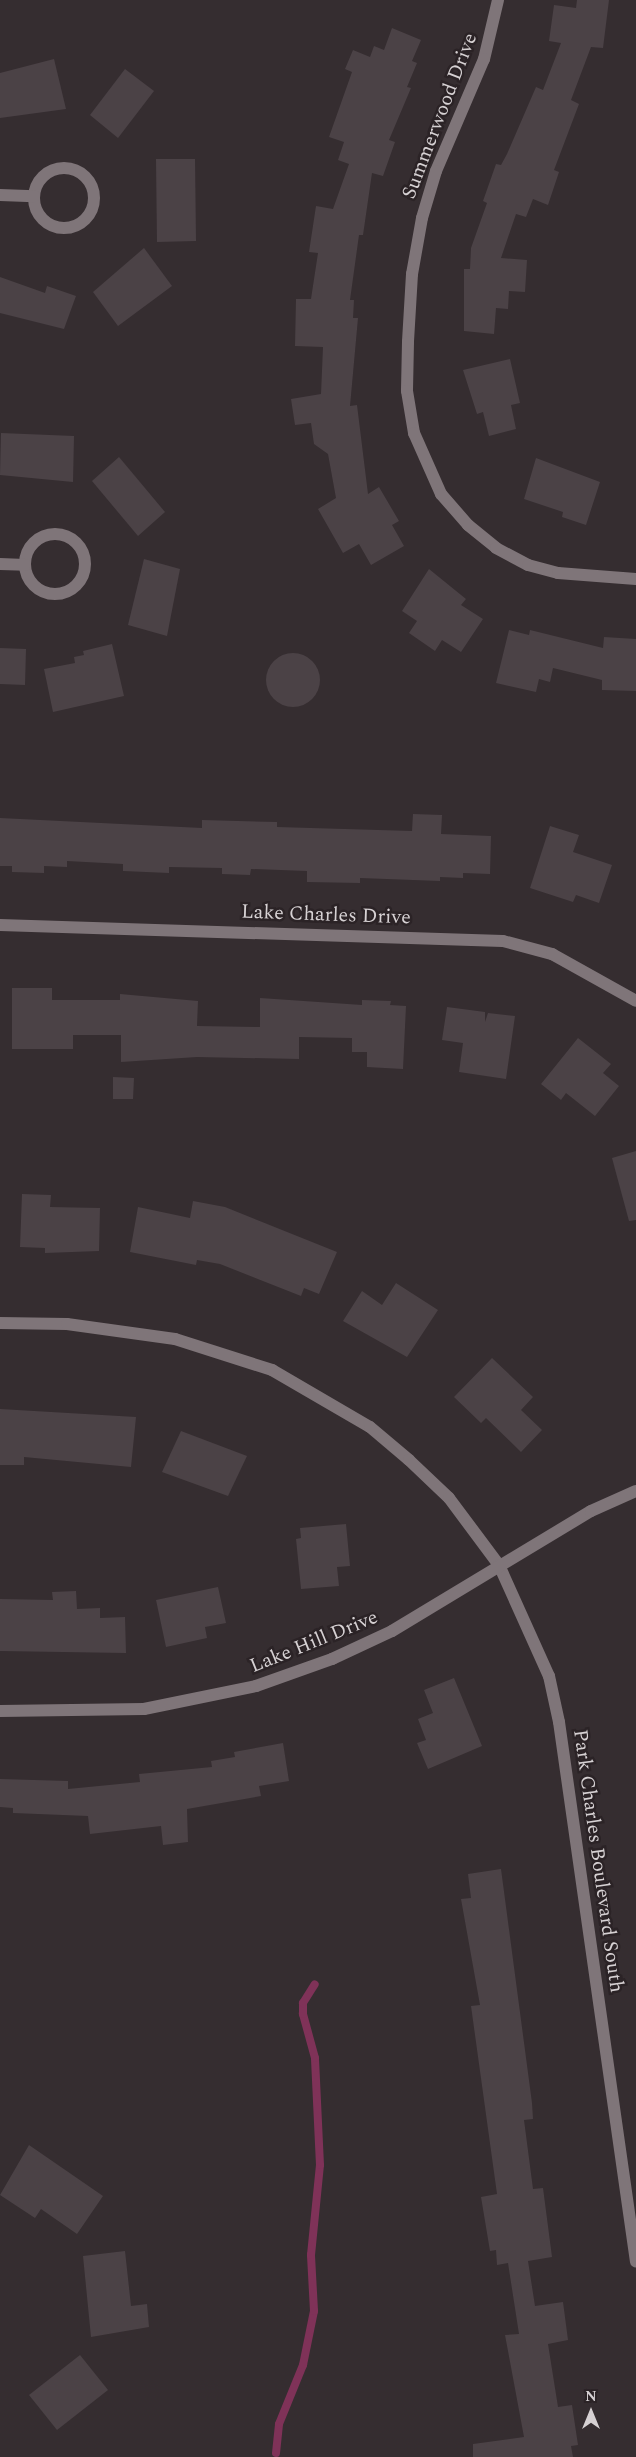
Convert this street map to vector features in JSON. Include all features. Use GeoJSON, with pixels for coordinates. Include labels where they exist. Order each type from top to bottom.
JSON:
{"type":"FeatureCollection","features":[{"type":"Feature","properties":{"kind":"street","name":"Summerwood Drive"},"geometry":{"type":"LineString","coordinates":[[498,0],[484,59],[436,171],[422,218],[412,274],[408,342],[407,391],[414,433],[441,494],[468,525],[496,548],[528,565],[558,573],[636,579]]}},
{"type":"Feature","properties":{"kind":"street"},"geometry":{"type":"LineString","coordinates":[[59,168],[79,171],[95,195],[90,214],[64,228],[39,215],[34,196],[41,177],[59,168]]}},
{"type":"Feature","properties":{"kind":"street"},"geometry":{"type":"LineString","coordinates":[[0,194],[34,196]]}},
{"type":"Feature","properties":{"kind":"street"},"geometry":{"type":"LineString","coordinates":[[55,534],[73,539],[86,565],[78,584],[60,593],[33,584],[25,565],[36,540],[55,534]]}},
{"type":"Feature","properties":{"kind":"street"},"geometry":{"type":"LineString","coordinates":[[0,564],[25,565]]}},
{"type":"Feature","properties":{"kind":"street","name":"Lake Charles Drive"},"geometry":{"type":"LineString","coordinates":[[0,925],[503,941],[552,954],[636,1001]]}},
{"type":"Feature","properties":{"kind":"street","name":"Park Charles Boulevard South"},"geometry":{"type":"LineString","coordinates":[[0,1323],[67,1324],[166,1337],[272,1370],[370,1427],[410,1460],[449,1498],[499,1565],[549,1676],[559,1722],[636,2262]]}},
{"type":"Feature","properties":{"kind":"street","name":"Lake Hill Drive"},"geometry":{"type":"LineString","coordinates":[[0,1711],[144,1709],[256,1686],[332,1659],[392,1631],[591,1510],[636,1491]]}},
{"type":"Feature","properties":{"kind":"building"},"geometry":{"type":"Polygon","coordinates":[[[577,0],[609,0],[603,48],[591,47],[571,100],[579,104],[554,170],[559,172],[548,205],[533,199],[526,217],[516,214],[501,258],[527,260],[525,292],[509,291],[508,309],[496,308],[494,334],[464,331],[464,269],[470,269],[471,248],[487,203],[483,201],[496,164],[501,165],[507,154],[536,87],[543,90],[561,43],[549,41],[554,5],[576,8],[577,0]]]}},
{"type":"Feature","properties":{"kind":"building"},"geometry":{"type":"Polygon","coordinates":[[[392,28],[421,40],[412,61],[417,63],[407,87],[411,88],[389,140],[395,142],[383,176],[372,173],[363,235],[359,235],[350,300],[354,300],[353,318],[358,318],[350,406],[357,405],[368,494],[379,487],[399,521],[392,525],[404,546],[371,565],[359,544],[343,553],[318,509],[336,498],[328,454],[314,444],[311,423],[295,425],[291,399],[321,394],[323,347],[295,346],[296,299],[311,299],[318,253],[309,252],[316,206],[333,209],[349,164],[338,160],[344,142],[329,137],[352,72],[345,69],[353,50],[370,57],[374,46],[384,50],[392,28]]]}},
{"type":"Feature","properties":{"kind":"building"},"geometry":{"type":"Polygon","coordinates":[[[54,59],[66,109],[0,118],[0,73],[54,59]]]}},
{"type":"Feature","properties":{"kind":"building"},"geometry":{"type":"Polygon","coordinates":[[[125,69],[154,91],[118,138],[90,115],[125,69]]]}},
{"type":"Feature","properties":{"kind":"building"},"geometry":{"type":"Polygon","coordinates":[[[156,159],[195,159],[196,241],[157,242],[156,159]]]}},
{"type":"Feature","properties":{"kind":"building"},"geometry":{"type":"Polygon","coordinates":[[[144,248],[172,286],[118,326],[93,292],[144,248]]]}},
{"type":"Feature","properties":{"kind":"building"},"geometry":{"type":"Polygon","coordinates":[[[0,277],[45,293],[47,286],[76,296],[64,329],[0,313],[0,277]]]}},
{"type":"Feature","properties":{"kind":"building"},"geometry":{"type":"Polygon","coordinates":[[[510,359],[520,403],[511,405],[516,429],[489,436],[483,412],[477,414],[463,370],[510,359]]]}},
{"type":"Feature","properties":{"kind":"building"},"geometry":{"type":"Polygon","coordinates":[[[1,433],[74,436],[73,482],[0,475],[1,433]]]}},
{"type":"Feature","properties":{"kind":"building"},"geometry":{"type":"Polygon","coordinates":[[[119,457],[165,512],[138,536],[92,481],[119,457]]]}},
{"type":"Feature","properties":{"kind":"building"},"geometry":{"type":"Polygon","coordinates":[[[536,458],[600,482],[586,525],[562,517],[563,512],[524,499],[536,458]]]}},
{"type":"Feature","properties":{"kind":"building"},"geometry":{"type":"Polygon","coordinates":[[[144,559],[180,569],[167,636],[128,625],[144,559]]]}},
{"type":"Feature","properties":{"kind":"building"},"geometry":{"type":"Polygon","coordinates":[[[429,569],[466,599],[461,605],[483,619],[461,652],[442,640],[435,651],[409,633],[417,621],[402,611],[429,569]]]}},
{"type":"Feature","properties":{"kind":"building"},"geometry":{"type":"Polygon","coordinates":[[[509,630],[529,635],[530,630],[603,648],[604,637],[636,639],[636,691],[602,690],[602,680],[553,668],[550,682],[539,679],[536,692],[496,683],[509,630]]]}},
{"type":"Feature","properties":{"kind":"building"},"geometry":{"type":"Polygon","coordinates":[[[112,644],[124,696],[53,712],[44,669],[75,663],[74,657],[84,655],[83,651],[112,644]]]}},
{"type":"Feature","properties":{"kind":"building"},"geometry":{"type":"Polygon","coordinates":[[[0,648],[26,649],[25,685],[0,684],[0,648]]]}},
{"type":"Feature","properties":{"kind":"building"},"geometry":{"type":"Polygon","coordinates":[[[293,653],[303,655],[312,661],[318,670],[320,680],[318,690],[312,699],[303,705],[293,707],[283,705],[274,699],[268,690],[266,680],[268,670],[274,661],[283,655],[293,653]]]}},
{"type":"Feature","properties":{"kind":"building"},"geometry":{"type":"Polygon","coordinates":[[[413,814],[442,815],[441,834],[491,836],[490,874],[463,873],[463,878],[440,877],[440,881],[360,878],[360,883],[307,882],[307,871],[251,869],[250,875],[222,874],[222,868],[169,867],[169,873],[123,871],[123,864],[67,861],[67,867],[44,866],[44,873],[12,872],[12,866],[0,866],[0,818],[202,828],[202,820],[277,822],[277,827],[412,831],[413,814]]]}},
{"type":"Feature","properties":{"kind":"building"},"geometry":{"type":"Polygon","coordinates":[[[550,826],[579,835],[573,852],[612,865],[599,903],[576,895],[573,902],[530,888],[550,826]]]}},
{"type":"Feature","properties":{"kind":"building"},"geometry":{"type":"Polygon","coordinates":[[[12,988],[52,988],[52,1000],[120,1000],[120,994],[198,1001],[197,1026],[260,1027],[260,998],[362,1005],[362,1000],[391,1001],[390,1005],[406,1006],[403,1069],[367,1067],[367,1052],[352,1052],[352,1038],[299,1037],[299,1059],[197,1057],[121,1062],[121,1035],[73,1035],[73,1049],[12,1049],[12,988]]]}},
{"type":"Feature","properties":{"kind":"building"},"geometry":{"type":"Polygon","coordinates":[[[447,1007],[485,1012],[485,1022],[488,1013],[515,1016],[506,1079],[459,1072],[463,1043],[442,1040],[447,1007]]]}},
{"type":"Feature","properties":{"kind":"building"},"geometry":{"type":"Polygon","coordinates":[[[578,1038],[611,1064],[603,1073],[619,1086],[595,1116],[566,1093],[561,1100],[541,1084],[578,1038]]]}},
{"type":"Feature","properties":{"kind":"building"},"geometry":{"type":"Polygon","coordinates":[[[113,1077],[134,1078],[133,1099],[113,1099],[113,1077]]]}},
{"type":"Feature","properties":{"kind":"building"},"geometry":{"type":"Polygon","coordinates":[[[636,1151],[636,1220],[629,1221],[612,1158],[636,1151]]]}},
{"type":"Feature","properties":{"kind":"building"},"geometry":{"type":"Polygon","coordinates":[[[22,1194],[51,1195],[50,1207],[100,1208],[99,1251],[45,1253],[45,1248],[20,1247],[22,1194]]]}},
{"type":"Feature","properties":{"kind":"building"},"geometry":{"type":"Polygon","coordinates":[[[193,1201],[225,1207],[337,1252],[319,1294],[304,1288],[301,1296],[220,1264],[197,1260],[196,1265],[130,1252],[138,1207],[190,1218],[193,1201]]]}},
{"type":"Feature","properties":{"kind":"building"},"geometry":{"type":"Polygon","coordinates":[[[396,1283],[438,1310],[407,1357],[343,1321],[362,1291],[382,1305],[396,1283]]]}},
{"type":"Feature","properties":{"kind":"building"},"geometry":{"type":"Polygon","coordinates":[[[492,1358],[533,1397],[521,1410],[542,1430],[521,1452],[486,1418],[481,1423],[454,1397],[492,1358]]]}},
{"type":"Feature","properties":{"kind":"building"},"geometry":{"type":"Polygon","coordinates":[[[0,1409],[136,1417],[131,1467],[24,1457],[24,1465],[0,1465],[0,1409]]]}},
{"type":"Feature","properties":{"kind":"building"},"geometry":{"type":"Polygon","coordinates":[[[181,1431],[247,1456],[228,1496],[162,1472],[181,1431]]]}},
{"type":"Feature","properties":{"kind":"building"},"geometry":{"type":"Polygon","coordinates":[[[346,1524],[350,1566],[337,1567],[339,1586],[301,1589],[296,1539],[301,1538],[300,1528],[346,1524]]]}},
{"type":"Feature","properties":{"kind":"building"},"geometry":{"type":"Polygon","coordinates":[[[218,1587],[226,1623],[205,1627],[207,1638],[166,1647],[156,1600],[218,1587]]]}},
{"type":"Feature","properties":{"kind":"building"},"geometry":{"type":"Polygon","coordinates":[[[76,1591],[77,1609],[100,1608],[100,1618],[125,1617],[126,1653],[0,1651],[0,1599],[53,1600],[52,1592],[76,1591]]]}},
{"type":"Feature","properties":{"kind":"building"},"geometry":{"type":"Polygon","coordinates":[[[454,1678],[482,1746],[428,1769],[417,1743],[426,1740],[418,1719],[433,1713],[424,1690],[454,1678]]]}},
{"type":"Feature","properties":{"kind":"building"},"geometry":{"type":"Polygon","coordinates":[[[283,1743],[289,1781],[259,1786],[261,1796],[187,1809],[188,1842],[163,1845],[161,1826],[90,1834],[88,1816],[13,1813],[13,1808],[0,1807],[0,1779],[68,1781],[68,1789],[140,1782],[139,1774],[212,1767],[211,1761],[235,1757],[234,1752],[283,1743]]]}},
{"type":"Feature","properties":{"kind":"building"},"geometry":{"type":"Polygon","coordinates":[[[501,1869],[532,2103],[533,2119],[524,2120],[533,2189],[543,2188],[552,2257],[528,2261],[535,2306],[563,2302],[568,2340],[548,2344],[558,2407],[572,2405],[578,2445],[571,2446],[573,2457],[473,2457],[473,2444],[524,2437],[505,2335],[519,2334],[508,2263],[497,2265],[496,2250],[490,2251],[481,2197],[497,2194],[471,2006],[480,2005],[461,1899],[471,1898],[468,1874],[501,1869]]]}},
{"type":"Feature","properties":{"kind":"building"},"geometry":{"type":"Polygon","coordinates":[[[29,2145],[103,2196],[77,2234],[41,2209],[35,2218],[0,2195],[29,2145]]]}},
{"type":"Feature","properties":{"kind":"building"},"geometry":{"type":"Polygon","coordinates":[[[125,2251],[131,2306],[147,2304],[149,2327],[91,2337],[83,2256],[125,2251]]]}},
{"type":"Feature","properties":{"kind":"building"},"geometry":{"type":"Polygon","coordinates":[[[80,2355],[108,2390],[57,2430],[29,2395],[80,2355]]]}},
{"type":"Feature","properties":{"kind":"waterway"},"geometry":{"type":"LineString","coordinates":[[276,2453],[279,2424],[303,2365],[314,2311],[311,2255],[320,2165],[315,2058],[303,2014],[303,2003],[315,1984]]}}]}
